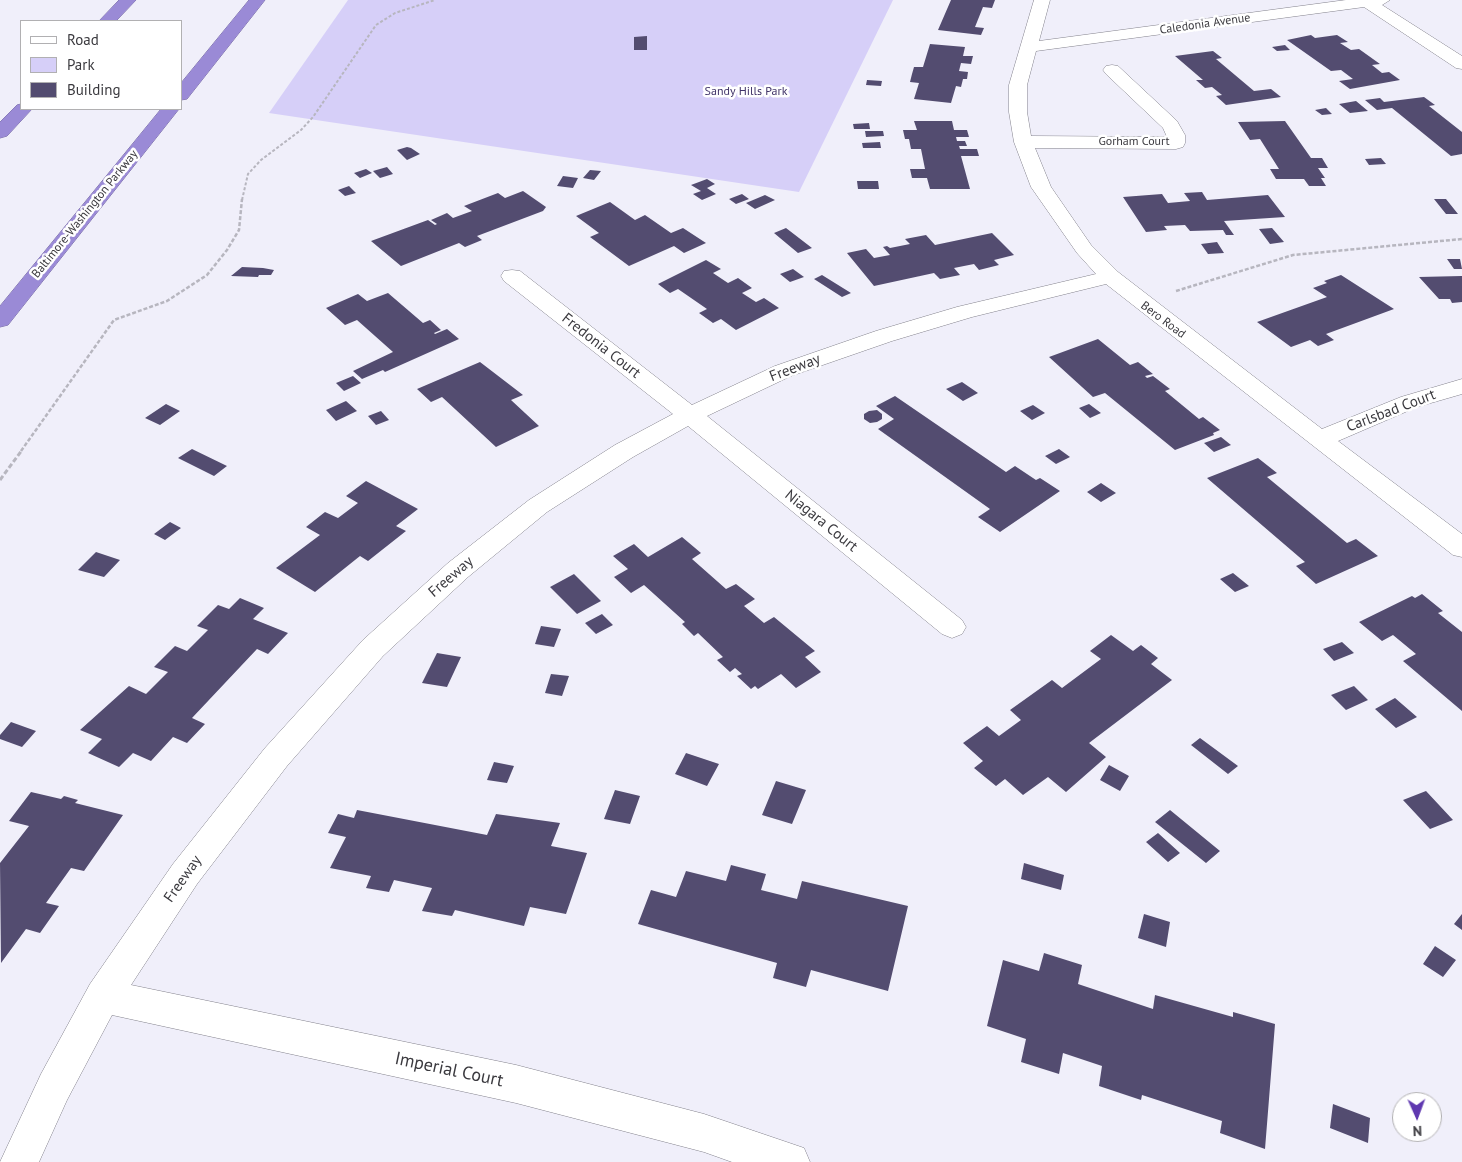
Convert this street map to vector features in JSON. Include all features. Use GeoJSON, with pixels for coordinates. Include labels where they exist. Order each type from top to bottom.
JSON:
{"type":"FeatureCollection","features":[{"type":"Feature","properties":{"kind":"highway"},"geometry":{"type":"LineString","coordinates":[[108,20],[128,0]]}},
{"type":"Feature","properties":{"kind":"highway"},"geometry":{"type":"LineString","coordinates":[[182,93],[257,0]]}},
{"type":"Feature","properties":{"kind":"highway"},"geometry":{"type":"LineString","coordinates":[[0,132],[22,110]]}},
{"type":"Feature","properties":{"kind":"highway","name":"Baltimore-Washington Parkway"},"geometry":{"type":"LineString","coordinates":[[0,320],[169,110]]}},
{"type":"Feature","properties":{"kind":"street","name":"Bero Road"},"geometry":{"type":"LineString","coordinates":[[1042,0],[1018,85],[1018,112],[1023,142],[1041,187],[1084,249],[1110,277],[1140,302],[1462,548]]}},
{"type":"Feature","properties":{"kind":"street","name":"Caledonia Avenue"},"geometry":{"type":"LineString","coordinates":[[1028,47],[1375,1]]}},
{"type":"Feature","properties":{"kind":"street"},"geometry":{"type":"LineString","coordinates":[[1375,1],[1462,64]]}},
{"type":"Feature","properties":{"kind":"street","name":"Gorham Court"},"geometry":{"type":"LineString","coordinates":[[1023,142],[1176,143],[1176,135],[1171,125],[1112,70]]}},
{"type":"Feature","properties":{"kind":"street","name":"Fredonia Court"},"geometry":{"type":"LineString","coordinates":[[512,276],[690,415]]}},
{"type":"Feature","properties":{"kind":"street","name":"Freeway"},"geometry":{"type":"LineString","coordinates":[[19,1162],[54,1087],[103,996],[185,874],[276,757],[373,648],[458,570],[538,506],[624,450],[690,415],[783,371],[884,336],[965,312],[1110,277]]}},
{"type":"Feature","properties":{"kind":"street","name":"Carlsbad Court"},"geometry":{"type":"LineString","coordinates":[[1320,439],[1409,402],[1462,386]]}},
{"type":"Feature","properties":{"kind":"street","name":"Niagara Court"},"geometry":{"type":"LineString","coordinates":[[690,415],[952,627]]}},
{"type":"Feature","properties":{"kind":"street","name":"Imperial Court"},"geometry":{"type":"LineString","coordinates":[[103,996],[516,1084],[704,1133],[790,1162]]}},
{"type":"Feature","properties":{"kind":"path"},"geometry":{"type":"LineString","coordinates":[[0,480],[114,320],[167,301],[207,275],[227,250],[239,230],[242,198],[248,174],[262,160],[301,130],[313,116],[376,25],[395,13],[435,0]]}},
{"type":"Feature","properties":{"kind":"path"},"geometry":{"type":"LineString","coordinates":[[1140,302],[1292,255],[1462,239]]}},
{"type":"Feature","properties":{"kind":"green space","name":"Sandy Hills Park"},"geometry":{"type":"Polygon","coordinates":[[[348,0],[893,0],[799,192],[269,113],[348,0]]]}},
{"type":"Feature","properties":{"kind":"building"},"geometry":{"type":"Polygon","coordinates":[[[951,0],[995,0],[992,8],[983,7],[975,27],[984,28],[981,35],[938,30],[951,0]]]}},
{"type":"Feature","properties":{"kind":"building"},"geometry":{"type":"Polygon","coordinates":[[[1311,35],[1315,38],[1337,35],[1348,42],[1340,43],[1351,50],[1359,49],[1380,64],[1372,65],[1382,73],[1389,72],[1400,80],[1350,89],[1339,81],[1353,79],[1341,70],[1331,71],[1287,40],[1311,35]]]}},
{"type":"Feature","properties":{"kind":"building"},"geometry":{"type":"Polygon","coordinates":[[[647,36],[647,50],[634,50],[634,37],[647,36]]]}},
{"type":"Feature","properties":{"kind":"building"},"geometry":{"type":"Polygon","coordinates":[[[930,44],[965,47],[963,56],[973,56],[971,64],[961,63],[959,71],[968,72],[967,79],[963,79],[961,87],[956,86],[951,103],[914,99],[919,83],[910,82],[914,67],[923,67],[930,44]]]}},
{"type":"Feature","properties":{"kind":"building"},"geometry":{"type":"Polygon","coordinates":[[[1285,45],[1290,50],[1277,51],[1272,47],[1285,45]]]}},
{"type":"Feature","properties":{"kind":"building"},"geometry":{"type":"Polygon","coordinates":[[[1213,51],[1222,58],[1216,59],[1254,91],[1271,89],[1281,97],[1226,105],[1216,96],[1222,95],[1212,87],[1205,88],[1196,80],[1203,80],[1175,56],[1213,51]]]}},
{"type":"Feature","properties":{"kind":"building"},"geometry":{"type":"Polygon","coordinates":[[[867,80],[882,81],[881,86],[866,85],[867,80]]]}},
{"type":"Feature","properties":{"kind":"building"},"geometry":{"type":"Polygon","coordinates":[[[1424,97],[1435,105],[1429,106],[1462,132],[1462,154],[1451,156],[1392,108],[1377,110],[1365,100],[1380,98],[1384,102],[1424,97]]]}},
{"type":"Feature","properties":{"kind":"building"},"geometry":{"type":"Polygon","coordinates":[[[1356,101],[1368,111],[1350,113],[1339,104],[1356,101]]]}},
{"type":"Feature","properties":{"kind":"building"},"geometry":{"type":"Polygon","coordinates":[[[1326,108],[1332,114],[1322,115],[1315,110],[1326,108]]]}},
{"type":"Feature","properties":{"kind":"building"},"geometry":{"type":"Polygon","coordinates":[[[914,121],[952,121],[954,130],[967,130],[969,137],[956,137],[957,141],[965,141],[967,146],[959,146],[960,149],[977,149],[979,156],[961,156],[970,189],[930,189],[927,178],[912,178],[910,169],[925,169],[921,149],[911,149],[909,139],[905,139],[903,130],[917,130],[914,121]]]}},
{"type":"Feature","properties":{"kind":"building"},"geometry":{"type":"Polygon","coordinates":[[[1285,121],[1311,158],[1322,158],[1328,168],[1318,168],[1325,178],[1321,178],[1326,186],[1309,186],[1304,179],[1276,179],[1270,169],[1279,169],[1260,139],[1250,140],[1238,122],[1285,121]]]}},
{"type":"Feature","properties":{"kind":"building"},"geometry":{"type":"Polygon","coordinates":[[[869,123],[870,129],[854,129],[853,124],[869,123]]]}},
{"type":"Feature","properties":{"kind":"building"},"geometry":{"type":"Polygon","coordinates":[[[865,131],[883,131],[884,136],[866,137],[865,131]]]}},
{"type":"Feature","properties":{"kind":"building"},"geometry":{"type":"Polygon","coordinates":[[[880,142],[881,148],[863,148],[862,143],[880,142]]]}},
{"type":"Feature","properties":{"kind":"building"},"geometry":{"type":"Polygon","coordinates":[[[407,147],[420,154],[407,160],[397,150],[407,147]]]}},
{"type":"Feature","properties":{"kind":"building"},"geometry":{"type":"Polygon","coordinates":[[[1381,158],[1386,164],[1369,165],[1365,159],[1381,158]]]}},
{"type":"Feature","properties":{"kind":"building"},"geometry":{"type":"Polygon","coordinates":[[[387,167],[393,174],[380,178],[373,171],[387,167]]]}},
{"type":"Feature","properties":{"kind":"building"},"geometry":{"type":"Polygon","coordinates":[[[366,169],[372,173],[360,178],[354,173],[366,169]]]}},
{"type":"Feature","properties":{"kind":"building"},"geometry":{"type":"Polygon","coordinates":[[[590,170],[601,171],[594,180],[583,178],[590,170]]]}},
{"type":"Feature","properties":{"kind":"building"},"geometry":{"type":"Polygon","coordinates":[[[563,176],[578,178],[573,188],[557,186],[563,176]]]}},
{"type":"Feature","properties":{"kind":"building"},"geometry":{"type":"Polygon","coordinates":[[[707,179],[715,184],[707,188],[716,194],[702,200],[693,194],[701,191],[691,185],[707,179]]]}},
{"type":"Feature","properties":{"kind":"building"},"geometry":{"type":"Polygon","coordinates":[[[857,181],[878,181],[879,189],[858,189],[857,181]]]}},
{"type":"Feature","properties":{"kind":"building"},"geometry":{"type":"Polygon","coordinates":[[[349,186],[356,193],[345,196],[338,190],[349,186]]]}},
{"type":"Feature","properties":{"kind":"building"},"geometry":{"type":"Polygon","coordinates":[[[523,191],[546,207],[543,211],[477,236],[482,240],[465,247],[459,243],[401,266],[371,241],[428,220],[435,225],[437,224],[431,220],[447,213],[453,218],[472,211],[464,206],[498,193],[505,198],[523,191]]]}},
{"type":"Feature","properties":{"kind":"building"},"geometry":{"type":"Polygon","coordinates":[[[1202,192],[1207,200],[1268,195],[1285,217],[1224,221],[1234,235],[1226,235],[1223,230],[1190,231],[1185,225],[1164,226],[1167,230],[1146,232],[1123,197],[1162,194],[1168,203],[1190,201],[1184,193],[1202,192]]]}},
{"type":"Feature","properties":{"kind":"building"},"geometry":{"type":"Polygon","coordinates":[[[742,194],[749,199],[736,204],[729,199],[742,194]]]}},
{"type":"Feature","properties":{"kind":"building"},"geometry":{"type":"Polygon","coordinates":[[[765,195],[775,200],[755,209],[746,203],[765,195]]]}},
{"type":"Feature","properties":{"kind":"building"},"geometry":{"type":"Polygon","coordinates":[[[1434,199],[1446,199],[1458,214],[1446,214],[1434,199]]]}},
{"type":"Feature","properties":{"kind":"building"},"geometry":{"type":"Polygon","coordinates":[[[610,202],[635,220],[645,215],[671,233],[683,228],[706,243],[684,253],[674,246],[629,266],[590,237],[599,233],[576,216],[610,202]]]}},
{"type":"Feature","properties":{"kind":"building"},"geometry":{"type":"Polygon","coordinates":[[[786,228],[812,248],[798,253],[774,233],[786,228]]]}},
{"type":"Feature","properties":{"kind":"building"},"geometry":{"type":"Polygon","coordinates":[[[1272,228],[1284,242],[1270,244],[1259,229],[1272,228]]]}},
{"type":"Feature","properties":{"kind":"building"},"geometry":{"type":"Polygon","coordinates":[[[992,233],[1014,255],[994,260],[999,265],[979,270],[974,264],[954,268],[960,275],[940,279],[934,273],[874,286],[847,253],[866,249],[874,258],[890,255],[883,247],[887,246],[890,248],[910,244],[905,239],[926,235],[935,245],[992,233]]]}},
{"type":"Feature","properties":{"kind":"building"},"geometry":{"type":"Polygon","coordinates":[[[1217,242],[1224,253],[1208,254],[1201,244],[1217,242]]]}},
{"type":"Feature","properties":{"kind":"building"},"geometry":{"type":"Polygon","coordinates":[[[1447,259],[1460,259],[1462,269],[1454,269],[1447,259]]]}},
{"type":"Feature","properties":{"kind":"building"},"geometry":{"type":"Polygon","coordinates":[[[706,260],[721,269],[713,273],[728,283],[738,278],[752,288],[742,293],[756,302],[764,298],[779,308],[736,330],[721,319],[713,323],[699,313],[707,309],[678,289],[670,293],[658,284],[706,260]]]}},
{"type":"Feature","properties":{"kind":"building"},"geometry":{"type":"Polygon","coordinates":[[[242,267],[274,270],[271,275],[259,275],[258,277],[231,276],[242,267]]]}},
{"type":"Feature","properties":{"kind":"building"},"geometry":{"type":"Polygon","coordinates":[[[793,269],[804,277],[790,282],[780,274],[793,269]]]}},
{"type":"Feature","properties":{"kind":"building"},"geometry":{"type":"Polygon","coordinates":[[[822,275],[851,293],[842,297],[814,279],[822,275]]]}},
{"type":"Feature","properties":{"kind":"building"},"geometry":{"type":"Polygon","coordinates":[[[1341,275],[1394,309],[1326,334],[1334,340],[1318,346],[1310,340],[1291,347],[1257,322],[1327,297],[1313,288],[1327,283],[1324,281],[1341,275]]]}},
{"type":"Feature","properties":{"kind":"building"},"geometry":{"type":"Polygon","coordinates":[[[1462,276],[1462,302],[1452,303],[1450,299],[1439,299],[1419,277],[1462,276]]]}},
{"type":"Feature","properties":{"kind":"building"},"geometry":{"type":"Polygon","coordinates":[[[388,293],[423,323],[430,320],[441,330],[435,334],[447,329],[459,339],[385,372],[383,370],[362,379],[353,371],[393,352],[357,320],[345,325],[326,308],[358,294],[367,301],[388,293]]]}},
{"type":"Feature","properties":{"kind":"building"},"geometry":{"type":"Polygon","coordinates":[[[1098,339],[1130,365],[1138,362],[1153,374],[1145,376],[1147,378],[1153,376],[1170,389],[1165,391],[1199,419],[1203,417],[1220,430],[1213,433],[1214,435],[1175,450],[1105,393],[1093,397],[1049,357],[1098,339]]]}},
{"type":"Feature","properties":{"kind":"building"},"geometry":{"type":"Polygon","coordinates":[[[480,362],[523,395],[511,400],[539,426],[496,447],[442,397],[431,402],[417,389],[480,362]]]}},
{"type":"Feature","properties":{"kind":"building"},"geometry":{"type":"Polygon","coordinates":[[[353,376],[361,383],[344,391],[336,383],[353,376]]]}},
{"type":"Feature","properties":{"kind":"building"},"geometry":{"type":"Polygon","coordinates":[[[962,382],[978,393],[963,401],[946,389],[962,382]]]}},
{"type":"Feature","properties":{"kind":"building"},"geometry":{"type":"Polygon","coordinates":[[[895,396],[1006,472],[1015,466],[1036,480],[1040,478],[1060,491],[1000,532],[978,517],[990,509],[878,429],[894,419],[876,406],[895,396]]]}},
{"type":"Feature","properties":{"kind":"building"},"geometry":{"type":"Polygon","coordinates":[[[346,401],[357,411],[336,421],[326,410],[346,401]]]}},
{"type":"Feature","properties":{"kind":"building"},"geometry":{"type":"Polygon","coordinates":[[[166,404],[180,411],[160,425],[145,418],[166,404]]]}},
{"type":"Feature","properties":{"kind":"building"},"geometry":{"type":"Polygon","coordinates":[[[1089,404],[1101,413],[1090,418],[1079,408],[1089,404]]]}},
{"type":"Feature","properties":{"kind":"building"},"geometry":{"type":"Polygon","coordinates":[[[1033,405],[1045,413],[1032,420],[1020,411],[1033,405]]]}},
{"type":"Feature","properties":{"kind":"building"},"geometry":{"type":"Polygon","coordinates":[[[877,410],[882,414],[882,419],[870,423],[864,419],[864,414],[877,410]]]}},
{"type":"Feature","properties":{"kind":"building"},"geometry":{"type":"Polygon","coordinates":[[[381,411],[389,420],[376,425],[368,416],[381,411]]]}},
{"type":"Feature","properties":{"kind":"building"},"geometry":{"type":"Polygon","coordinates":[[[1221,437],[1231,445],[1214,452],[1204,443],[1221,437]]]}},
{"type":"Feature","properties":{"kind":"building"},"geometry":{"type":"Polygon","coordinates":[[[192,449],[227,466],[214,476],[178,458],[192,449]]]}},
{"type":"Feature","properties":{"kind":"building"},"geometry":{"type":"Polygon","coordinates":[[[1059,449],[1070,457],[1056,464],[1045,456],[1059,449]]]}},
{"type":"Feature","properties":{"kind":"building"},"geometry":{"type":"Polygon","coordinates":[[[1258,458],[1277,473],[1267,477],[1347,543],[1356,539],[1378,556],[1316,584],[1296,566],[1305,562],[1207,478],[1258,458]]]}},
{"type":"Feature","properties":{"kind":"building"},"geometry":{"type":"Polygon","coordinates":[[[366,481],[418,509],[396,526],[406,531],[368,561],[360,556],[315,592],[276,568],[320,535],[306,527],[325,512],[338,518],[358,503],[346,496],[366,481]]]}},
{"type":"Feature","properties":{"kind":"building"},"geometry":{"type":"Polygon","coordinates":[[[1101,483],[1116,493],[1101,502],[1087,492],[1101,483]]]}},
{"type":"Feature","properties":{"kind":"building"},"geometry":{"type":"Polygon","coordinates":[[[170,522],[181,528],[165,540],[154,534],[170,522]]]}},
{"type":"Feature","properties":{"kind":"building"},"geometry":{"type":"Polygon","coordinates":[[[682,537],[701,553],[692,559],[726,589],[736,584],[755,599],[744,606],[764,623],[774,617],[815,651],[805,657],[821,672],[796,688],[781,674],[758,689],[755,686],[751,689],[737,676],[742,674],[735,668],[730,672],[717,660],[723,657],[698,633],[694,636],[682,624],[685,622],[644,585],[631,593],[614,577],[628,569],[613,556],[634,544],[648,557],[682,537]]]}},
{"type":"Feature","properties":{"kind":"building"},"geometry":{"type":"Polygon","coordinates":[[[96,552],[120,560],[104,577],[78,570],[96,552]]]}},
{"type":"Feature","properties":{"kind":"building"},"geometry":{"type":"Polygon","coordinates":[[[1233,573],[1249,586],[1235,592],[1220,579],[1233,573]]]}},
{"type":"Feature","properties":{"kind":"building"},"geometry":{"type":"Polygon","coordinates":[[[574,574],[601,601],[577,614],[550,587],[574,574]]]}},
{"type":"Feature","properties":{"kind":"building"},"geometry":{"type":"Polygon","coordinates":[[[1422,594],[1443,611],[1438,613],[1462,632],[1462,711],[1403,661],[1416,654],[1393,635],[1382,641],[1359,622],[1412,596],[1415,598],[1422,594]]]}},
{"type":"Feature","properties":{"kind":"building"},"geometry":{"type":"Polygon","coordinates":[[[240,598],[264,608],[253,619],[288,633],[268,654],[257,649],[192,718],[205,724],[187,743],[173,737],[151,761],[133,753],[119,767],[88,753],[102,739],[80,730],[129,686],[146,694],[168,672],[154,667],[175,646],[187,651],[208,630],[197,626],[218,605],[229,609],[240,598]]]}},
{"type":"Feature","properties":{"kind":"building"},"geometry":{"type":"Polygon","coordinates":[[[602,614],[613,625],[596,634],[585,623],[602,614]]]}},
{"type":"Feature","properties":{"kind":"building"},"geometry":{"type":"Polygon","coordinates":[[[541,626],[561,629],[554,647],[535,644],[541,626]]]}},
{"type":"Feature","properties":{"kind":"building"},"geometry":{"type":"Polygon","coordinates":[[[1111,635],[1133,651],[1141,645],[1158,658],[1151,664],[1172,680],[1089,743],[1106,757],[1066,792],[1048,777],[1023,795],[1005,779],[996,786],[974,768],[983,761],[963,743],[987,726],[999,736],[1021,720],[1010,710],[1052,680],[1062,688],[1101,659],[1090,651],[1111,635]]]}},
{"type":"Feature","properties":{"kind":"building"},"geometry":{"type":"Polygon","coordinates":[[[1342,642],[1354,653],[1334,661],[1323,649],[1342,642]]]}},
{"type":"Feature","properties":{"kind":"building"},"geometry":{"type":"Polygon","coordinates":[[[437,653],[461,657],[447,687],[422,683],[437,653]]]}},
{"type":"Feature","properties":{"kind":"building"},"geometry":{"type":"Polygon","coordinates":[[[551,674],[569,676],[562,696],[545,693],[551,674]]]}},
{"type":"Feature","properties":{"kind":"building"},"geometry":{"type":"Polygon","coordinates":[[[1354,686],[1368,700],[1346,710],[1331,695],[1354,686]]]}},
{"type":"Feature","properties":{"kind":"building"},"geometry":{"type":"Polygon","coordinates":[[[1395,698],[1417,717],[1396,728],[1375,709],[1395,698]]]}},
{"type":"Feature","properties":{"kind":"building"},"geometry":{"type":"Polygon","coordinates":[[[11,722],[36,731],[22,747],[0,739],[0,735],[11,722]]]}},
{"type":"Feature","properties":{"kind":"building"},"geometry":{"type":"Polygon","coordinates":[[[1200,738],[1238,766],[1228,774],[1191,745],[1200,738]]]}},
{"type":"Feature","properties":{"kind":"building"},"geometry":{"type":"Polygon","coordinates":[[[686,753],[719,764],[707,786],[675,774],[686,753]]]}},
{"type":"Feature","properties":{"kind":"building"},"geometry":{"type":"Polygon","coordinates":[[[494,762],[514,766],[507,783],[487,780],[494,762]]]}},
{"type":"Feature","properties":{"kind":"building"},"geometry":{"type":"Polygon","coordinates":[[[1109,765],[1129,776],[1120,791],[1100,780],[1109,765]]]}},
{"type":"Feature","properties":{"kind":"building"},"geometry":{"type":"Polygon","coordinates":[[[776,781],[806,790],[792,824],[762,815],[776,781]]]}},
{"type":"Feature","properties":{"kind":"building"},"geometry":{"type":"Polygon","coordinates":[[[615,790],[640,796],[630,824],[604,819],[615,790]]]}},
{"type":"Feature","properties":{"kind":"building"},"geometry":{"type":"Polygon","coordinates":[[[1426,791],[1453,820],[1430,829],[1403,800],[1426,791]]]}},
{"type":"Feature","properties":{"kind":"building"},"geometry":{"type":"Polygon","coordinates":[[[31,792],[61,799],[64,796],[78,800],[75,803],[123,815],[84,871],[71,868],[46,903],[59,906],[40,933],[26,929],[1,963],[0,863],[29,826],[9,821],[31,792]]]}},
{"type":"Feature","properties":{"kind":"building"},"geometry":{"type":"Polygon","coordinates":[[[357,810],[487,835],[496,814],[560,823],[551,846],[587,853],[566,914],[530,907],[524,926],[455,910],[452,916],[422,911],[432,888],[394,880],[389,892],[366,888],[371,876],[330,868],[346,837],[328,833],[338,814],[354,818],[357,810]]]}},
{"type":"Feature","properties":{"kind":"building"},"geometry":{"type":"Polygon","coordinates":[[[1170,810],[1220,851],[1206,863],[1155,822],[1170,810]]]}},
{"type":"Feature","properties":{"kind":"building"},"geometry":{"type":"Polygon","coordinates":[[[1158,833],[1180,853],[1168,862],[1146,842],[1158,833]]]}},
{"type":"Feature","properties":{"kind":"building"},"geometry":{"type":"Polygon","coordinates":[[[1024,863],[1064,875],[1061,890],[1021,879],[1024,863]]]}},
{"type":"Feature","properties":{"kind":"building"},"geometry":{"type":"Polygon","coordinates":[[[731,865],[766,874],[761,890],[797,899],[802,881],[908,906],[888,991],[811,970],[806,987],[773,978],[777,963],[638,924],[651,890],[676,897],[686,871],[726,881],[731,865]]]}},
{"type":"Feature","properties":{"kind":"building"},"geometry":{"type":"Polygon","coordinates":[[[1144,914],[1170,922],[1166,947],[1138,938],[1144,914]]]}},
{"type":"Feature","properties":{"kind":"building"},"geometry":{"type":"Polygon","coordinates":[[[1462,914],[1462,930],[1454,924],[1462,914]]]}},
{"type":"Feature","properties":{"kind":"building"},"geometry":{"type":"Polygon","coordinates":[[[1435,946],[1456,960],[1443,977],[1423,964],[1435,946]]]}},
{"type":"Feature","properties":{"kind":"building"},"geometry":{"type":"Polygon","coordinates":[[[1044,953],[1082,965],[1078,984],[1153,1009],[1155,995],[1233,1017],[1233,1012],[1275,1024],[1265,1149],[1220,1133],[1222,1121],[1142,1095],[1141,1100],[1099,1086],[1102,1066],[1063,1053],[1059,1074],[1021,1062],[1026,1039],[987,1026],[1003,960],[1039,971],[1044,953]]]}},
{"type":"Feature","properties":{"kind":"building"},"geometry":{"type":"Polygon","coordinates":[[[1333,1104],[1370,1118],[1368,1143],[1330,1128],[1333,1104]]]}}]}
